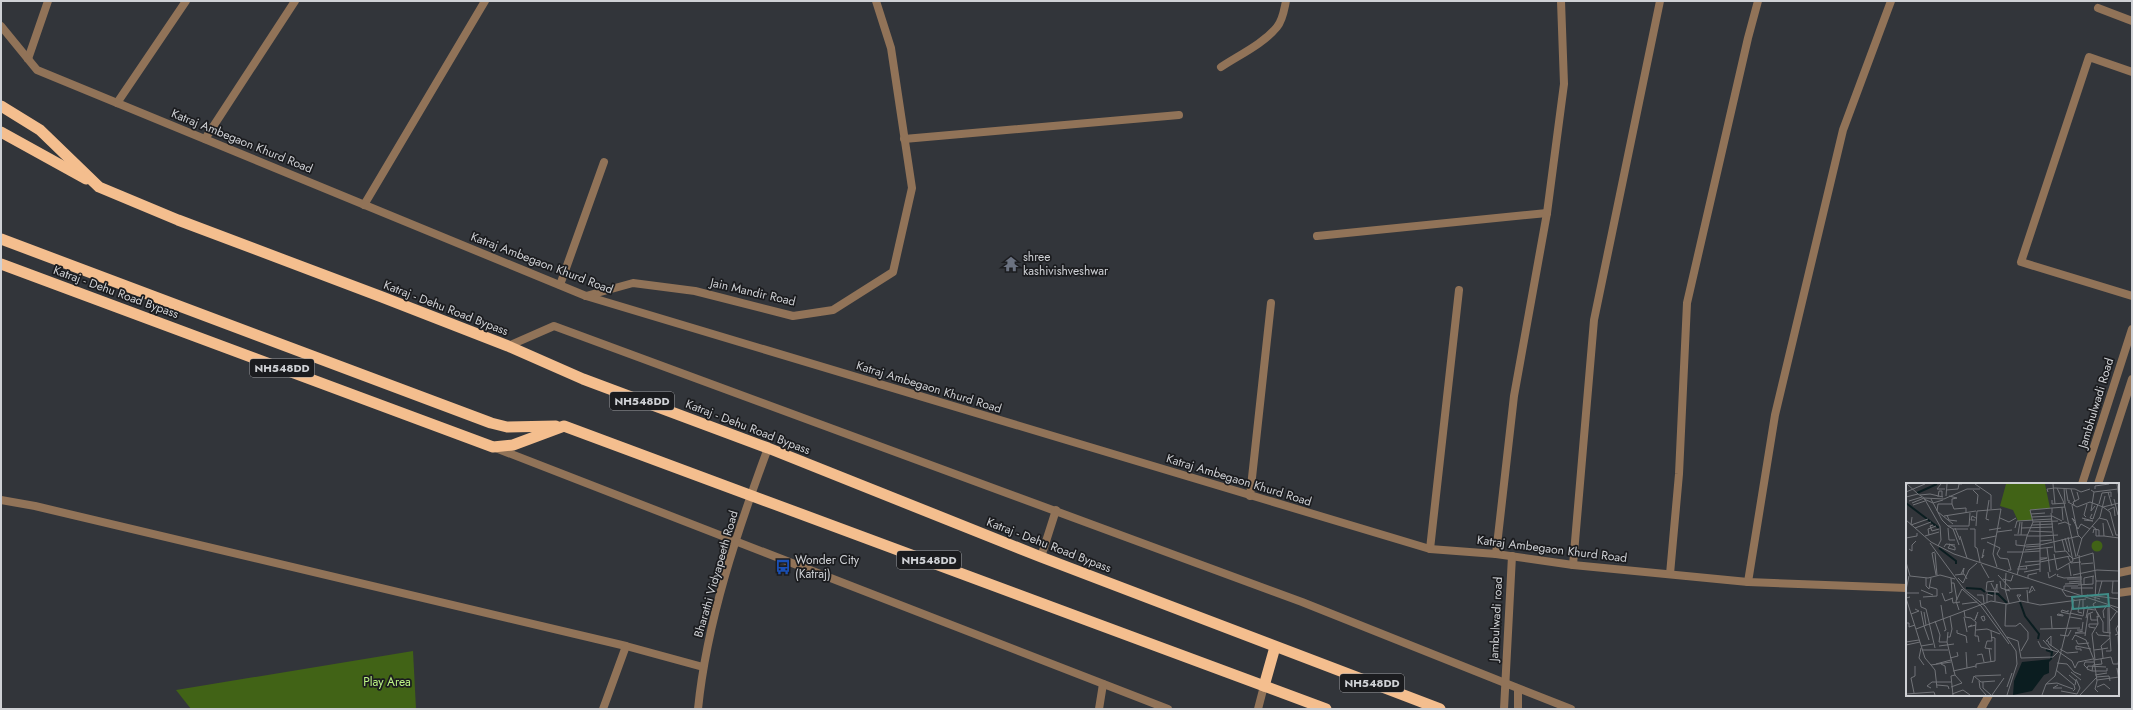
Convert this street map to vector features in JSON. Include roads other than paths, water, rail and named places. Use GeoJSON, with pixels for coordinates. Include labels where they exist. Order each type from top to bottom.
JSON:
{"type":"FeatureCollection","features":[{"type":"Feature","properties":{"kind":"highway","name":"Katraj - Dehu Road Bypass"},"geometry":{"type":"LineString","coordinates":[[1,106],[40,130],[99,187],[178,220],[508,346],[583,379],[768,448],[1041,557],[1440,709]]}},
{"type":"Feature","properties":{"kind":"highway"},"geometry":{"type":"LineString","coordinates":[[1,132],[99,187]]}},
{"type":"Feature","properties":{"kind":"highway"},"geometry":{"type":"LineString","coordinates":[[1,239],[491,423],[507,427],[564,426]]}},
{"type":"Feature","properties":{"kind":"highway","name":"Katraj - Dehu Road Bypass"},"geometry":{"type":"LineString","coordinates":[[1,264],[493,448],[513,445],[564,426]]}},
{"type":"Feature","properties":{"kind":"highway","name":"NH548DD"},"geometry":{"type":"LineString","coordinates":[[564,426],[1326,709]]}},
{"type":"Feature","properties":{"kind":"highway"},"geometry":{"type":"LineString","coordinates":[[1264,686],[1275,647]]}},
{"type":"Feature","properties":{"kind":"street"},"geometry":{"type":"LineString","coordinates":[[28,59],[48,1]]}},
{"type":"Feature","properties":{"kind":"street"},"geometry":{"type":"LineString","coordinates":[[117,103],[186,1]]}},
{"type":"Feature","properties":{"kind":"street"},"geometry":{"type":"LineString","coordinates":[[205,139],[295,1]]}},
{"type":"Feature","properties":{"kind":"street"},"geometry":{"type":"LineString","coordinates":[[364,205],[485,1]]}},
{"type":"Feature","properties":{"kind":"street","name":"Jain Mandir Road"},"geometry":{"type":"LineString","coordinates":[[586,296],[633,283],[695,291],[793,316],[833,310],[893,272],[912,188],[891,48],[876,1]]}},
{"type":"Feature","properties":{"kind":"street"},"geometry":{"type":"LineString","coordinates":[[1221,67],[1264,39],[1278,26],[1283,15],[1286,1]]}},
{"type":"Feature","properties":{"kind":"street"},"geometry":{"type":"LineString","coordinates":[[1496,554],[1514,396],[1547,213],[1564,84],[1561,1]]}},
{"type":"Feature","properties":{"kind":"street"},"geometry":{"type":"LineString","coordinates":[[1573,565],[1594,320],[1660,1]]}},
{"type":"Feature","properties":{"kind":"street"},"geometry":{"type":"LineString","coordinates":[[1670,574],[1679,474],[1687,303],[1746,45],[1758,1]]}},
{"type":"Feature","properties":{"kind":"street"},"geometry":{"type":"LineString","coordinates":[[1748,582],[1775,415],[1843,130],[1891,1]]}},
{"type":"Feature","properties":{"kind":"street"},"geometry":{"type":"LineString","coordinates":[[2098,8],[2132,21]]}},
{"type":"Feature","properties":{"kind":"street","name":"Katraj Ambegaon Khurd Road"},"geometry":{"type":"LineString","coordinates":[[1,26],[37,70],[586,296],[1250,496],[1430,549],[1496,554],[1573,565],[1748,582],[1906,588]]}},
{"type":"Feature","properties":{"kind":"street"},"geometry":{"type":"LineString","coordinates":[[2132,72],[2089,58],[2021,262],[2132,296]]}},
{"type":"Feature","properties":{"kind":"street"},"geometry":{"type":"LineString","coordinates":[[904,139],[1178,115]]}},
{"type":"Feature","properties":{"kind":"street"},"geometry":{"type":"LineString","coordinates":[[560,285],[604,162]]}},
{"type":"Feature","properties":{"kind":"street"},"geometry":{"type":"LineString","coordinates":[[1317,236],[1547,213]]}},
{"type":"Feature","properties":{"kind":"street"},"geometry":{"type":"LineString","coordinates":[[1430,549],[1459,290]]}},
{"type":"Feature","properties":{"kind":"street"},"geometry":{"type":"LineString","coordinates":[[1250,496],[1271,303]]}},
{"type":"Feature","properties":{"kind":"street"},"geometry":{"type":"LineString","coordinates":[[508,346],[554,326],[1302,602],[1571,709]]}},
{"type":"Feature","properties":{"kind":"street","name":"Jambhulwadi Road"},"geometry":{"type":"LineString","coordinates":[[2082,483],[2132,329]]}},
{"type":"Feature","properties":{"kind":"street"},"geometry":{"type":"LineString","coordinates":[[2098,483],[2132,379]]}},
{"type":"Feature","properties":{"kind":"street"},"geometry":{"type":"LineString","coordinates":[[493,448],[737,541],[941,622],[1168,709]]}},
{"type":"Feature","properties":{"kind":"street","name":"Bharathi Vidyapeeth Road"},"geometry":{"type":"LineString","coordinates":[[698,709],[703,667],[737,541],[751,495],[768,448]]}},
{"type":"Feature","properties":{"kind":"street"},"geometry":{"type":"LineString","coordinates":[[1,500],[36,506],[626,646],[703,667]]}},
{"type":"Feature","properties":{"kind":"street"},"geometry":{"type":"LineString","coordinates":[[1041,557],[1056,510]]}},
{"type":"Feature","properties":{"kind":"street","name":"Jambulwadi road"},"geometry":{"type":"LineString","coordinates":[[1504,709],[1512,556]]}},
{"type":"Feature","properties":{"kind":"street"},"geometry":{"type":"LineString","coordinates":[[2119,573],[2132,570]]}},
{"type":"Feature","properties":{"kind":"street"},"geometry":{"type":"LineString","coordinates":[[2119,593],[2132,591]]}},
{"type":"Feature","properties":{"kind":"street"},"geometry":{"type":"LineString","coordinates":[[603,709],[626,646]]}},
{"type":"Feature","properties":{"kind":"street"},"geometry":{"type":"LineString","coordinates":[[1099,709],[1103,684]]}},
{"type":"Feature","properties":{"kind":"street"},"geometry":{"type":"LineString","coordinates":[[1258,709],[1264,686]]}},
{"type":"Feature","properties":{"kind":"street"},"geometry":{"type":"LineString","coordinates":[[1518,689],[1518,709]]}},
{"type":"Feature","properties":{"kind":"street"},"geometry":{"type":"LineString","coordinates":[[1981,709],[1988,696]]}},
{"type":"Feature","properties":{"kind":"place","name":"shree kashivishveshwar"},"geometry":{"type":"Point","coordinates":[1011,264]}},
{"type":"Feature","properties":{"kind":"place","name":"Wonder City (Katraj)"},"geometry":{"type":"Point","coordinates":[783,567]}},
{"type":"Feature","properties":{"kind":"park label","name":"Play Area"},"geometry":{"type":"Point","coordinates":[387,682]}}]}
